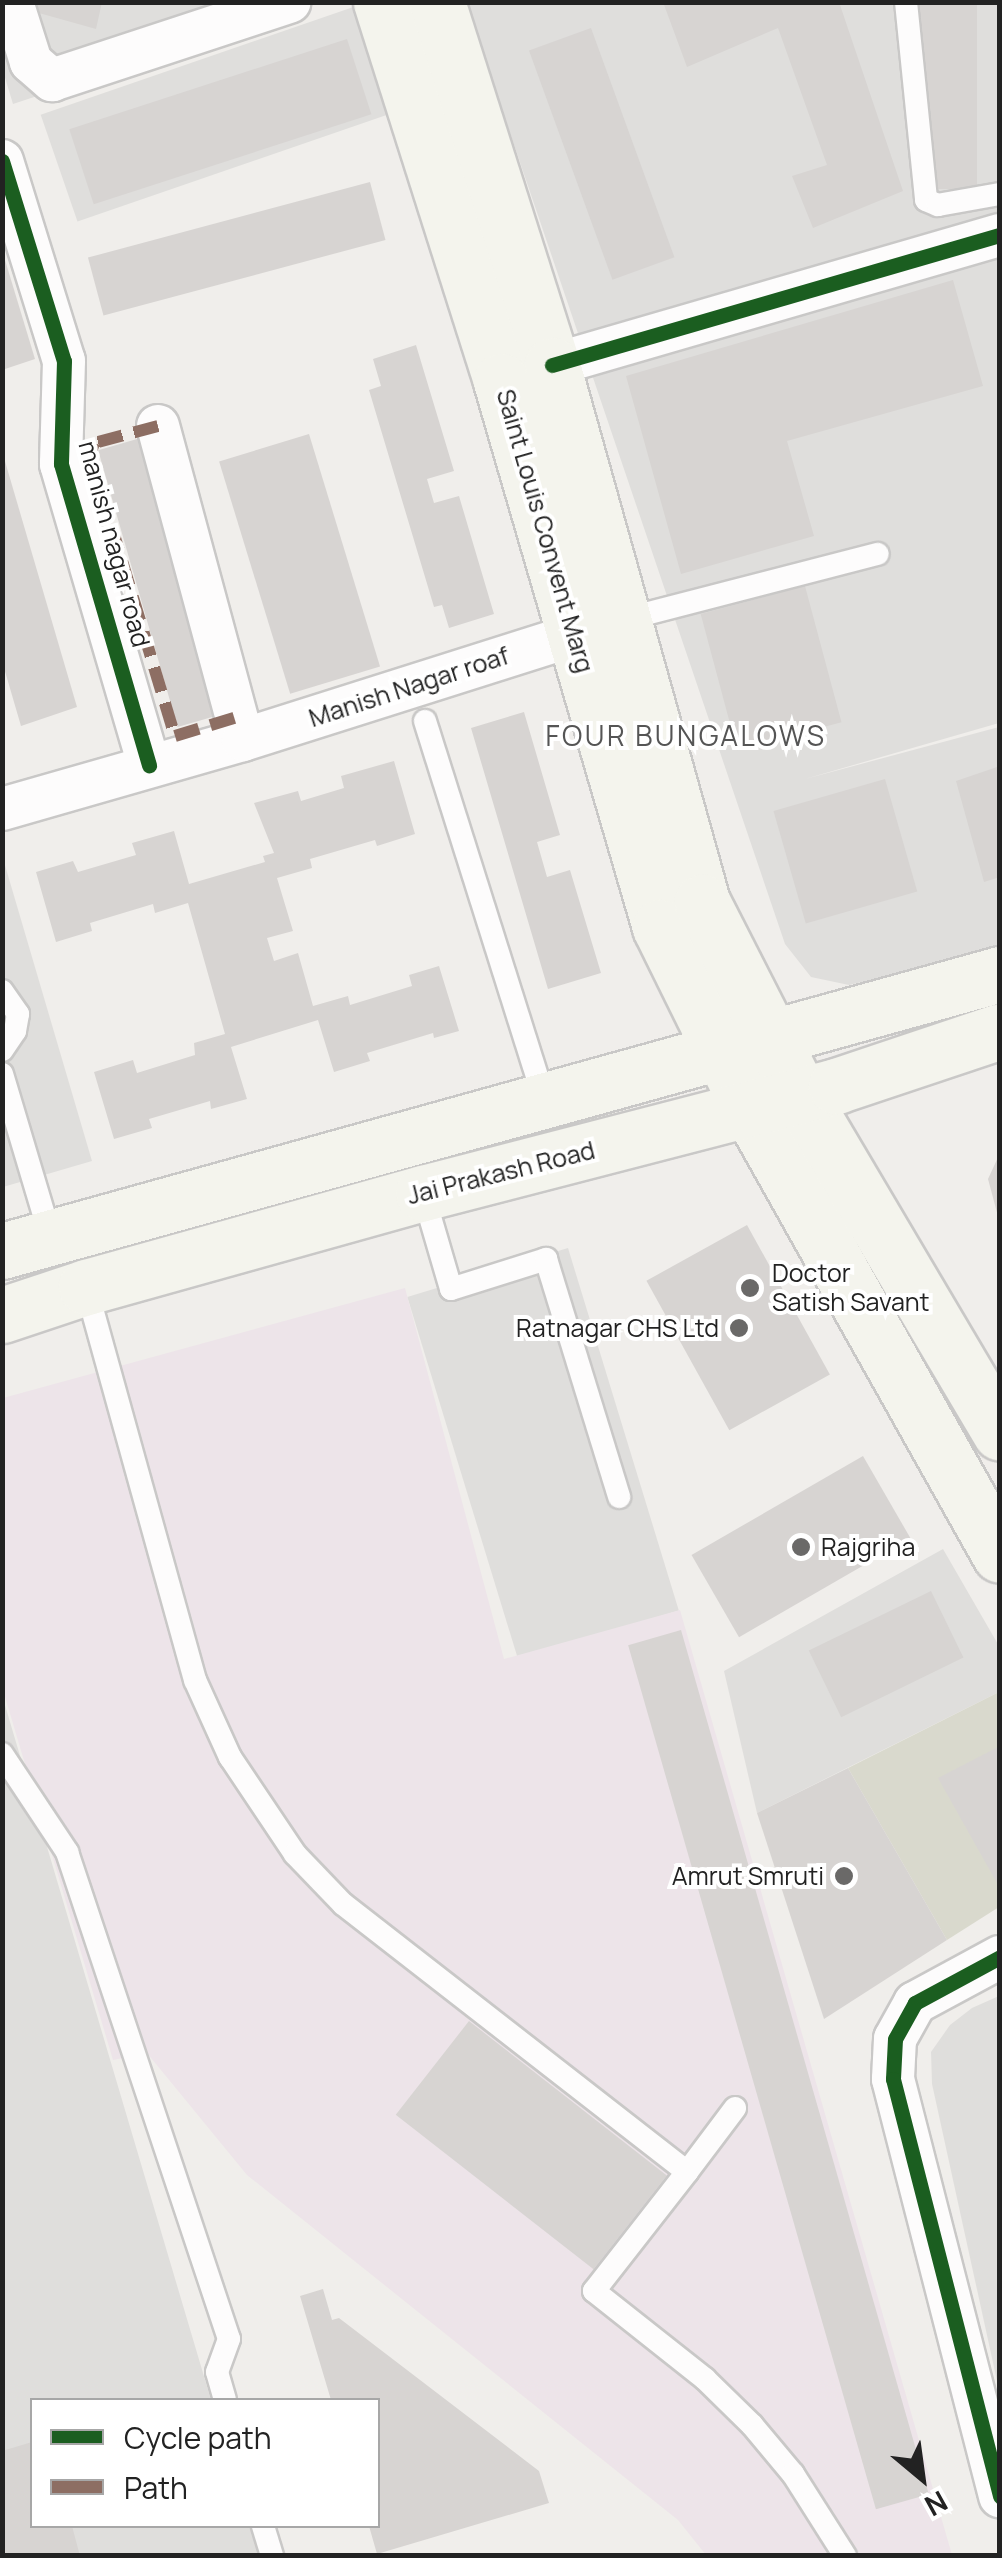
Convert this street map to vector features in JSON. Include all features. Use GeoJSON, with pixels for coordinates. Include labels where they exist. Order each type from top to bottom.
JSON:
{"type":"FeatureCollection","features":[{"type":"Feature","properties":{"kind":"main road","name":"Saint Louis Convent Marg"},"geometry":{"type":"LineString","coordinates":[[382,2],[501,381],[598,627]]}},
{"type":"Feature","properties":{"kind":"main road","name":"Saint Louis Convent Marg"},"geometry":{"type":"LineString","coordinates":[[437,2],[552,366],[598,627],[660,926],[748,1045],[776,1103]]}},
{"type":"Feature","properties":{"kind":"main road"},"geometry":{"type":"LineString","coordinates":[[27,1244],[1000,974]]}},
{"type":"Feature","properties":{"kind":"main road","name":"Jai Prakash Road"},"geometry":{"type":"LineString","coordinates":[[2,1315],[86,1286],[423,1192],[776,1103],[1000,1031]]}},
{"type":"Feature","properties":{"kind":"main road"},"geometry":{"type":"LineString","coordinates":[[776,1103],[1000,1432]]}},
{"type":"Feature","properties":{"kind":"main road"},"geometry":{"type":"LineString","coordinates":[[776,1103],[1000,1555]]}},
{"type":"Feature","properties":{"kind":"street"},"geometry":{"type":"LineString","coordinates":[[12,2],[31,62],[52,80],[289,2]]}},
{"type":"Feature","properties":{"kind":"street","name":"manish nagar road"},"geometry":{"type":"LineString","coordinates":[[2,161],[13,235],[64,360],[59,426],[61,464],[149,765]]}},
{"type":"Feature","properties":{"kind":"street"},"geometry":{"type":"LineString","coordinates":[[552,366],[1000,235]]}},
{"type":"Feature","properties":{"kind":"street"},"geometry":{"type":"LineString","coordinates":[[2,810],[243,740],[158,426]]}},
{"type":"Feature","properties":{"kind":"street","name":"Manish Nagar roaf"},"geometry":{"type":"LineString","coordinates":[[243,740],[598,627]]}},
{"type":"Feature","properties":{"kind":"street"},"geometry":{"type":"LineString","coordinates":[[1000,1957],[914,2003],[895,2039],[893,2079],[1000,2496]]}},
{"type":"Feature","properties":{"kind":"lane"},"geometry":{"type":"LineString","coordinates":[[906,2],[926,200],[938,205],[1000,194]]}},
{"type":"Feature","properties":{"kind":"lane"},"geometry":{"type":"LineString","coordinates":[[598,627],[878,554]]}},
{"type":"Feature","properties":{"kind":"lane"},"geometry":{"type":"LineString","coordinates":[[425,721],[544,1101]]}},
{"type":"Feature","properties":{"kind":"lane"},"geometry":{"type":"LineString","coordinates":[[2,992],[18,1014],[16,1031],[2,1050]]}},
{"type":"Feature","properties":{"kind":"lane"},"geometry":{"type":"LineString","coordinates":[[2,1074],[27,1244]]}},
{"type":"Feature","properties":{"kind":"lane"},"geometry":{"type":"LineString","coordinates":[[423,1192],[451,1289],[546,1259],[619,1497]]}},
{"type":"Feature","properties":{"kind":"lane"},"geometry":{"type":"LineString","coordinates":[[86,1286],[176,1626],[230,1757],[258,1802],[295,1854],[343,1904],[686,2172]]}},
{"type":"Feature","properties":{"kind":"lane"},"geometry":{"type":"LineString","coordinates":[[2,1754],[67,1852],[229,2339],[217,2372],[225,2398]]}},
{"type":"Feature","properties":{"kind":"lane"},"geometry":{"type":"LineString","coordinates":[[736,2108],[594,2290],[706,2378],[752,2425],[793,2474],[845,2556]]}},
{"type":"Feature","properties":{"kind":"lane"},"geometry":{"type":"LineString","coordinates":[[264,2528],[272,2556]]}},
{"type":"Feature","properties":{"kind":"shaded area"},"geometry":{"type":"Polygon","coordinates":[[[2,3],[318,3],[13,104],[3,71],[2,3]]]}},
{"type":"Feature","properties":{"kind":"shaded area"},"geometry":{"type":"Polygon","coordinates":[[[365,3],[402,110],[77,222],[41,115],[365,3]]]}},
{"type":"Feature","properties":{"kind":"shaded area"},"geometry":{"type":"Polygon","coordinates":[[[466,3],[999,3],[999,723],[805,779],[999,727],[999,951],[849,985],[811,977],[785,944],[466,3]]]}},
{"type":"Feature","properties":{"kind":"shaded area"},"geometry":{"type":"Polygon","coordinates":[[[2,855],[92,1161],[3,1187],[2,1187],[2,855]]]}},
{"type":"Feature","properties":{"kind":"shaded area"},"geometry":{"type":"Polygon","coordinates":[[[568,1248],[679,1610],[518,1660],[407,1297],[568,1248]]]}},
{"type":"Feature","properties":{"kind":"shaded area"},"geometry":{"type":"Polygon","coordinates":[[[405,1288],[504,1659],[680,1610],[952,2555],[706,2555],[678,2520],[247,2175],[147,2053],[113,2060],[3,1690],[3,1398],[405,1288]]]}},
{"type":"Feature","properties":{"kind":"shaded area"},"geometry":{"type":"Polygon","coordinates":[[[943,1549],[999,1646],[999,1692],[757,1813],[724,1671],[943,1549]]]}},
{"type":"Feature","properties":{"kind":"shaded area"},"geometry":{"type":"Polygon","coordinates":[[[999,1692],[999,1907],[947,1940],[848,1768],[999,1692]]]}},
{"type":"Feature","properties":{"kind":"shaded area"},"geometry":{"type":"Polygon","coordinates":[[[2,1695],[210,2398],[30,2398],[30,2528],[254,2528],[263,2555],[3,2555],[2,1695]]]}},
{"type":"Feature","properties":{"kind":"shaded area"},"geometry":{"type":"Polygon","coordinates":[[[999,1996],[999,2390],[932,2084],[931,2052],[950,2025],[972,2008],[999,1996]]]}},
{"type":"Feature","properties":{"kind":"building"},"geometry":{"type":"Polygon","coordinates":[[[15,2],[102,2],[96,29],[14,6],[15,2]]]}},
{"type":"Feature","properties":{"kind":"building"},"geometry":{"type":"Polygon","coordinates":[[[663,2],[839,2],[903,191],[813,228],[792,176],[827,165],[778,28],[687,67],[663,2]]]}},
{"type":"Feature","properties":{"kind":"building"},"geometry":{"type":"Polygon","coordinates":[[[917,2],[977,2],[977,189],[917,189],[917,2]]]}},
{"type":"Feature","properties":{"kind":"building"},"geometry":{"type":"Polygon","coordinates":[[[591,28],[674,257],[612,280],[529,51],[591,28]]]}},
{"type":"Feature","properties":{"kind":"building"},"geometry":{"type":"Polygon","coordinates":[[[347,39],[371,114],[94,204],[69,129],[347,39]]]}},
{"type":"Feature","properties":{"kind":"building"},"geometry":{"type":"Polygon","coordinates":[[[370,182],[386,240],[103,316],[88,258],[370,182]]]}},
{"type":"Feature","properties":{"kind":"building"},"geometry":{"type":"Polygon","coordinates":[[[2,250],[35,359],[2,370],[2,250]]]}},
{"type":"Feature","properties":{"kind":"building"},"geometry":{"type":"Polygon","coordinates":[[[953,280],[983,386],[787,441],[814,536],[681,574],[626,376],[953,280]]]}},
{"type":"Feature","properties":{"kind":"building"},"geometry":{"type":"Polygon","coordinates":[[[416,345],[454,471],[427,479],[434,503],[459,496],[494,614],[449,628],[442,605],[434,607],[369,390],[381,386],[373,359],[416,345]]]}},
{"type":"Feature","properties":{"kind":"building"},"geometry":{"type":"Polygon","coordinates":[[[309,434],[380,666],[290,694],[219,461],[309,434]]]}},
{"type":"Feature","properties":{"kind":"building"},"geometry":{"type":"Polygon","coordinates":[[[151,435],[230,712],[178,727],[98,450],[151,435]]]}},
{"type":"Feature","properties":{"kind":"building"},"geometry":{"type":"Polygon","coordinates":[[[2,451],[77,707],[21,726],[2,661],[2,451]]]}},
{"type":"Feature","properties":{"kind":"building"},"geometry":{"type":"Polygon","coordinates":[[[805,586],[841,722],[737,750],[701,614],[805,586]]]}},
{"type":"Feature","properties":{"kind":"building"},"geometry":{"type":"Polygon","coordinates":[[[524,712],[560,835],[537,842],[547,877],[570,870],[601,973],[548,989],[471,728],[524,712]]]}},
{"type":"Feature","properties":{"kind":"building"},"geometry":{"type":"Polygon","coordinates":[[[394,761],[415,834],[377,846],[375,840],[310,859],[312,868],[277,878],[293,931],[267,938],[274,961],[298,953],[313,1006],[348,996],[350,1005],[412,986],[409,975],[439,966],[459,1031],[434,1038],[433,1033],[367,1053],[370,1061],[334,1072],[318,1020],[231,1047],[247,1099],[211,1109],[210,1101],[149,1119],[152,1128],[114,1139],[94,1072],[133,1060],[137,1073],[195,1055],[194,1043],[225,1034],[188,903],[155,913],[153,904],[90,923],[92,931],[56,942],[36,872],[73,861],[78,872],[136,855],[132,843],[174,831],[189,884],[265,862],[263,856],[274,853],[254,803],[298,791],[301,801],[344,788],[341,776],[394,761]]]}},
{"type":"Feature","properties":{"kind":"building"},"geometry":{"type":"Polygon","coordinates":[[[1000,766],[1000,877],[984,882],[956,781],[1000,766]]]}},
{"type":"Feature","properties":{"kind":"building"},"geometry":{"type":"Polygon","coordinates":[[[885,779],[917,891],[806,923],[773,811],[885,779]]]}},
{"type":"Feature","properties":{"kind":"building"},"geometry":{"type":"Polygon","coordinates":[[[1000,1153],[1000,1220],[999,1220],[988,1179],[1000,1153]]]}},
{"type":"Feature","properties":{"kind":"building","name":"Ratnagar CHS Ltd"},"geometry":{"type":"Polygon","coordinates":[[[747,1225],[830,1375],[729,1430],[646,1281],[747,1225]]]}},
{"type":"Feature","properties":{"kind":"building","name":"Rajgriha"},"geometry":{"type":"Polygon","coordinates":[[[863,1456],[910,1538],[739,1637],[692,1555],[863,1456]]]}},
{"type":"Feature","properties":{"kind":"building"},"geometry":{"type":"Polygon","coordinates":[[[931,1591],[963,1658],[841,1717],[809,1651],[931,1591]]]}},
{"type":"Feature","properties":{"kind":"building"},"geometry":{"type":"Polygon","coordinates":[[[681,1630],[929,2494],[876,2509],[628,1645],[681,1630]]]}},
{"type":"Feature","properties":{"kind":"building"},"geometry":{"type":"Polygon","coordinates":[[[1000,1746],[1000,1881],[997,1883],[938,1778],[1000,1746]]]}},
{"type":"Feature","properties":{"kind":"building","name":"Amrut Smruti"},"geometry":{"type":"Polygon","coordinates":[[[848,1768],[947,1940],[824,2019],[757,1813],[848,1768]]]}},
{"type":"Feature","properties":{"kind":"building"},"geometry":{"type":"Polygon","coordinates":[[[469,2021],[667,2176],[594,2269],[396,2115],[469,2021]]]}},
{"type":"Feature","properties":{"kind":"building"},"geometry":{"type":"Polygon","coordinates":[[[323,2289],[332,2320],[339,2318],[539,2471],[549,2503],[377,2554],[370,2528],[380,2528],[380,2398],[330,2398],[300,2296],[323,2289]]]}},
{"type":"Feature","properties":{"kind":"building"},"geometry":{"type":"Polygon","coordinates":[[[30,2443],[30,2528],[73,2528],[80,2556],[2,2556],[2,2451],[30,2443]]]}},
{"type":"Feature","properties":{"kind":"marked path"},"geometry":{"type":"LineString","coordinates":[[158,426],[94,443],[90,455],[175,736],[237,717]]}},
{"type":"Feature","properties":{"kind":"cycle path"},"geometry":{"type":"LineString","coordinates":[[2,161],[64,361],[61,464],[149,765]]}},
{"type":"Feature","properties":{"kind":"cycle path"},"geometry":{"type":"LineString","coordinates":[[552,365],[1000,235]]}},
{"type":"Feature","properties":{"kind":"cycle path"},"geometry":{"type":"LineString","coordinates":[[1000,1957],[915,2003],[895,2039],[893,2079],[1000,2496]]}},
{"type":"Feature","properties":{"kind":"place","name":"Doctor Satish Savant"},"geometry":{"type":"Point","coordinates":[750,1288]}},
{"type":"Feature","properties":{"kind":"place","name":"Ratnagar CHS Ltd"},"geometry":{"type":"Point","coordinates":[739,1328]}},
{"type":"Feature","properties":{"kind":"place","name":"Rajgriha"},"geometry":{"type":"Point","coordinates":[801,1547]}},
{"type":"Feature","properties":{"kind":"place","name":"Amrut Smruti"},"geometry":{"type":"Point","coordinates":[844,1876]}},
{"type":"Feature","properties":{"kind":"district","name":"FOUR BUNGALOWS"},"geometry":{"type":"Point","coordinates":[686,735]}}]}
